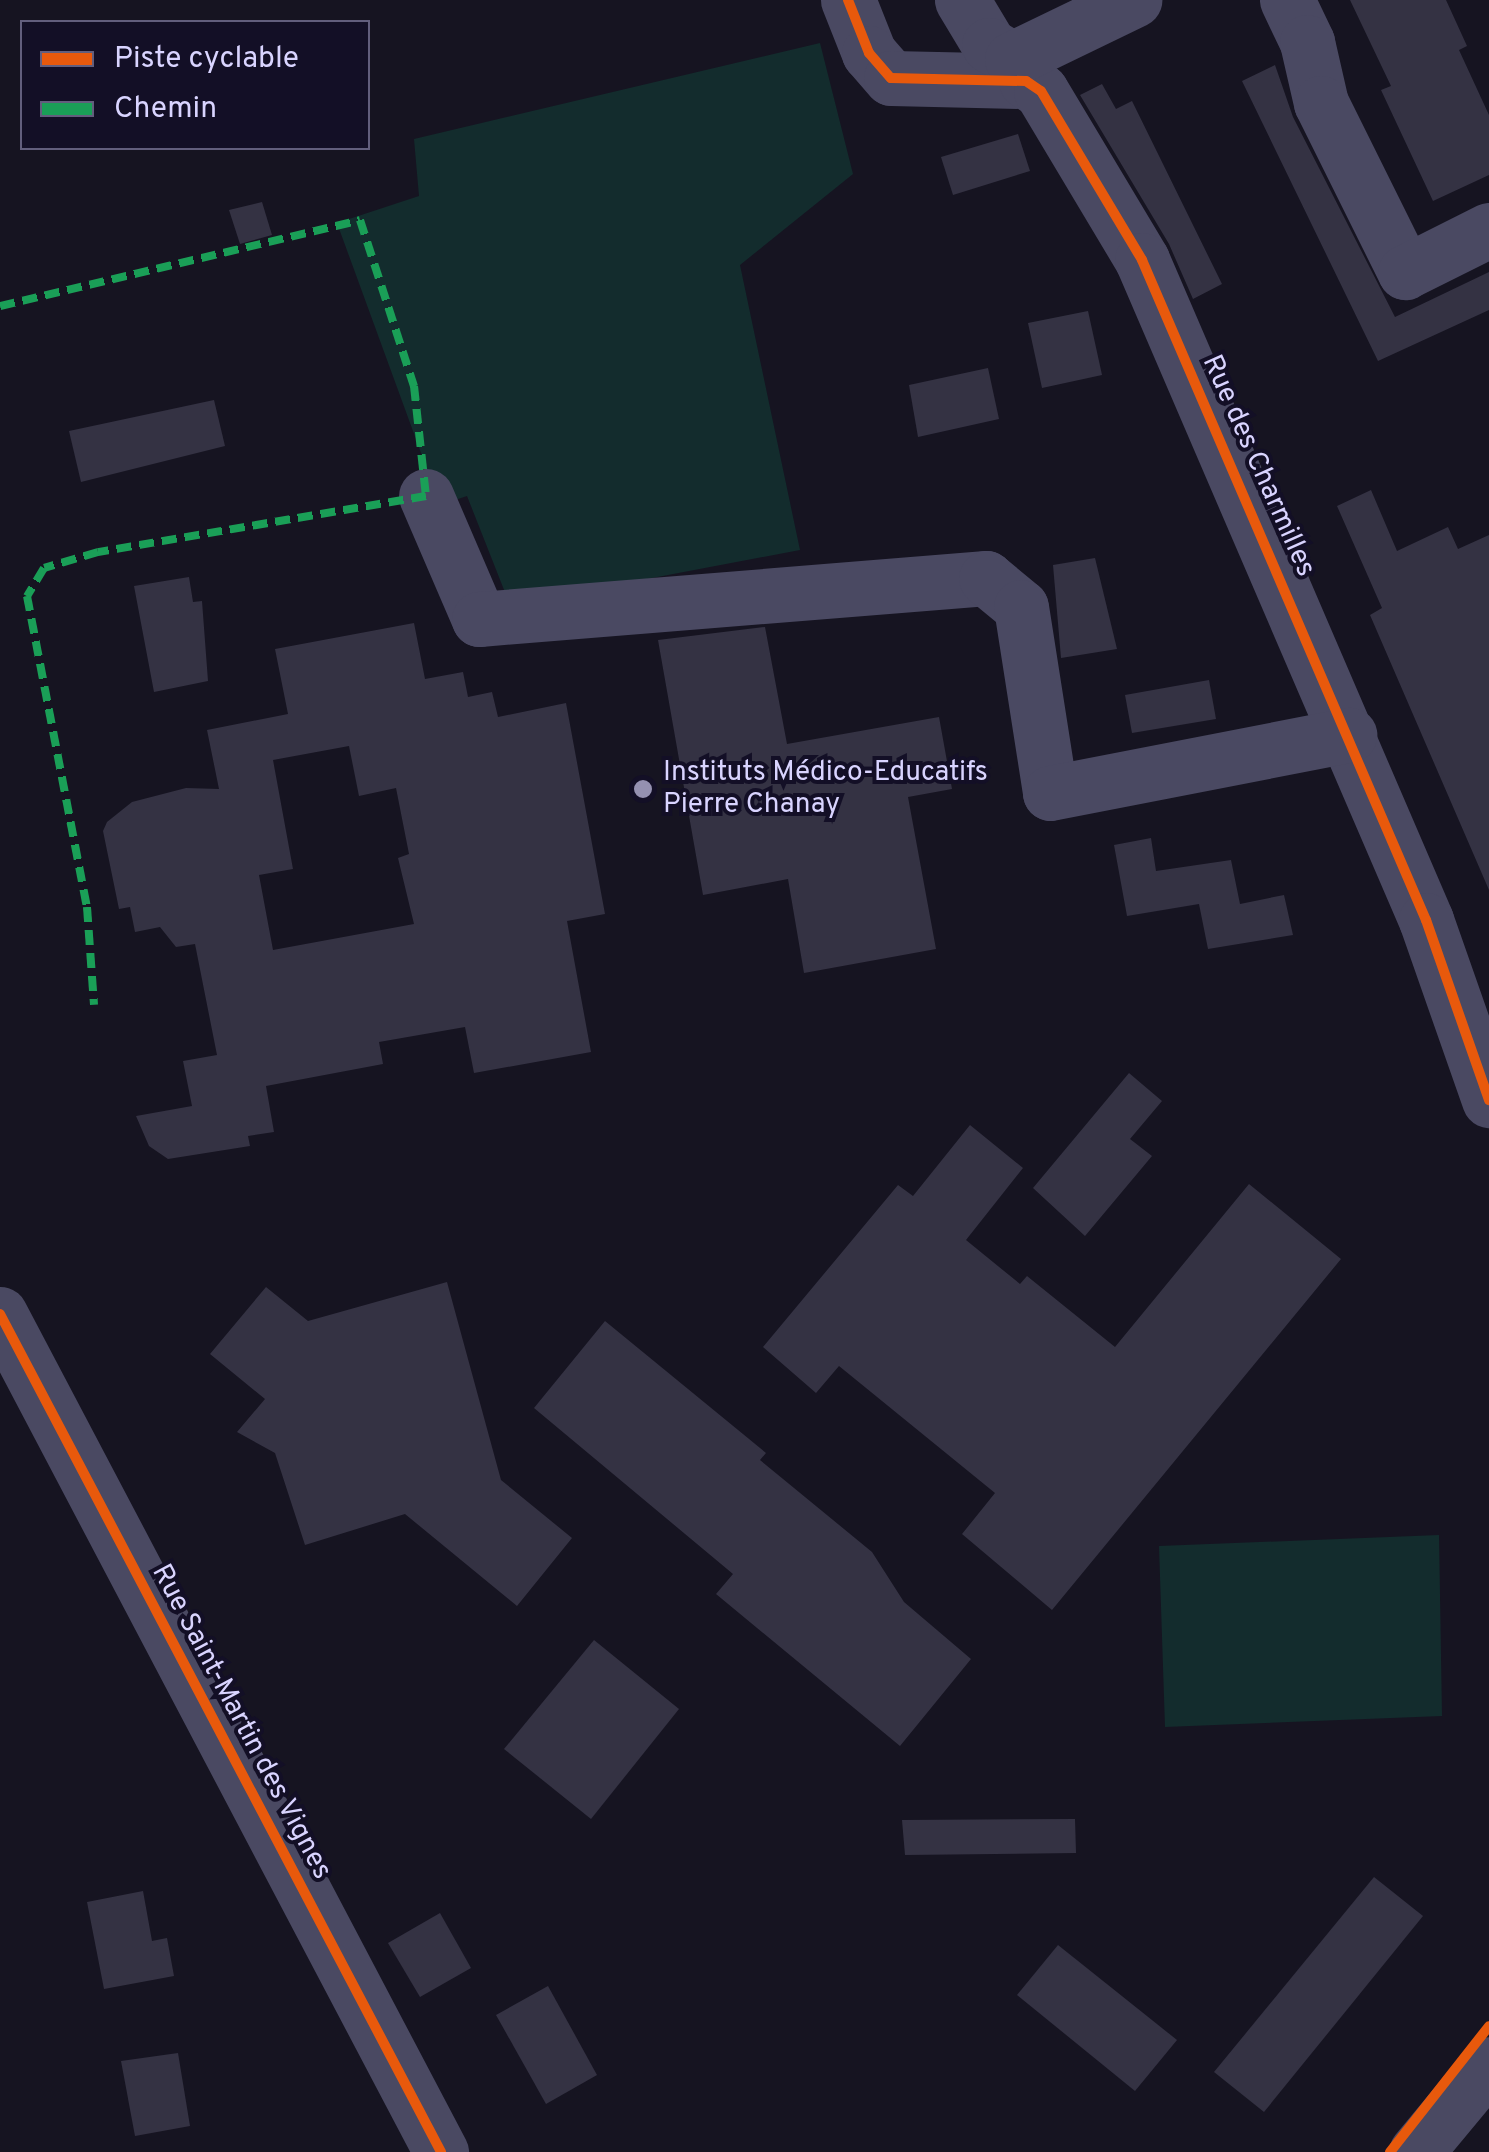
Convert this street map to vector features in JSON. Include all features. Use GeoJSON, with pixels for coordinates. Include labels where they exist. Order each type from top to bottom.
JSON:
{"type":"FeatureCollection","features":[{"type":"Feature","properties":{"kind":"street","name":"Rue des Charmilles"},"geometry":{"type":"LineString","coordinates":[[848,0],[870,53],[890,78],[998,66],[1041,91],[1142,260],[1426,920],[1489,1100]]}},
{"type":"Feature","properties":{"kind":"street"},"geometry":{"type":"LineString","coordinates":[[962,0],[998,66],[1134,0]]}},
{"type":"Feature","properties":{"kind":"street"},"geometry":{"type":"LineString","coordinates":[[1286,0],[1307,42],[1321,103],[1405,272],[1489,230]]}},
{"type":"Feature","properties":{"kind":"street"},"geometry":{"type":"LineString","coordinates":[[426,496],[478,619],[986,578],[1021,608],[1050,792],[1349,735]]}},
{"type":"Feature","properties":{"kind":"street","name":"Rue Saint-Martin des Vignes"},"geometry":{"type":"LineString","coordinates":[[0,1314],[441,2152]]}},
{"type":"Feature","properties":{"kind":"street"},"geometry":{"type":"LineString","coordinates":[[1416,2152],[1489,2064]]}},
{"type":"Feature","properties":{"kind":"green space"},"geometry":{"type":"Polygon","coordinates":[[[820,43],[853,174],[740,265],[800,550],[510,605],[467,496],[440,505],[337,223],[419,196],[414,139],[820,43]]]}},
{"type":"Feature","properties":{"kind":"green space"},"geometry":{"type":"Polygon","coordinates":[[[1439,1535],[1442,1716],[1165,1727],[1159,1546],[1439,1535]]]}},
{"type":"Feature","properties":{"kind":"building"},"geometry":{"type":"Polygon","coordinates":[[[1350,0],[1446,0],[1467,46],[1459,50],[1489,115],[1489,175],[1433,201],[1381,90],[1391,86],[1350,0]]]}},
{"type":"Feature","properties":{"kind":"building"},"geometry":{"type":"Polygon","coordinates":[[[1275,65],[1293,117],[1395,317],[1489,272],[1489,310],[1378,361],[1242,81],[1275,65]]]}},
{"type":"Feature","properties":{"kind":"building"},"geometry":{"type":"Polygon","coordinates":[[[1102,84],[1116,109],[1132,101],[1222,284],[1193,299],[1169,244],[1080,95],[1102,84]]]}},
{"type":"Feature","properties":{"kind":"building"},"geometry":{"type":"Polygon","coordinates":[[[1018,134],[1030,171],[953,195],[941,157],[1018,134]]]}},
{"type":"Feature","properties":{"kind":"building"},"geometry":{"type":"Polygon","coordinates":[[[262,202],[272,235],[240,244],[229,210],[262,202]]]}},
{"type":"Feature","properties":{"kind":"building"},"geometry":{"type":"Polygon","coordinates":[[[1088,311],[1102,375],[1042,388],[1028,323],[1088,311]]]}},
{"type":"Feature","properties":{"kind":"building"},"geometry":{"type":"Polygon","coordinates":[[[988,368],[999,419],[918,437],[909,385],[988,368]]]}},
{"type":"Feature","properties":{"kind":"building"},"geometry":{"type":"Polygon","coordinates":[[[214,400],[225,446],[81,482],[69,431],[214,400]]]}},
{"type":"Feature","properties":{"kind":"building"},"geometry":{"type":"Polygon","coordinates":[[[1371,490],[1397,551],[1448,527],[1458,549],[1489,535],[1489,890],[1370,615],[1382,608],[1337,506],[1371,490]]]}},
{"type":"Feature","properties":{"kind":"building"},"geometry":{"type":"Polygon","coordinates":[[[1095,558],[1117,649],[1061,658],[1053,565],[1095,558]]]}},
{"type":"Feature","properties":{"kind":"building"},"geometry":{"type":"Polygon","coordinates":[[[189,577],[193,602],[202,601],[208,681],[154,692],[134,586],[189,577]]]}},
{"type":"Feature","properties":{"kind":"building"},"geometry":{"type":"Polygon","coordinates":[[[414,623],[425,679],[463,672],[468,697],[492,692],[498,717],[566,703],[605,914],[567,921],[591,1052],[474,1073],[465,1027],[379,1042],[383,1064],[266,1086],[274,1132],[248,1136],[250,1146],[168,1159],[149,1146],[136,1116],[192,1106],[183,1061],[217,1055],[195,944],[176,947],[160,927],[135,932],[130,907],[119,909],[103,831],[107,822],[132,802],[186,788],[219,789],[207,730],[288,714],[275,649],[414,623]],[[349,746],[273,760],[293,869],[259,875],[273,950],[414,924],[398,858],[409,854],[396,788],[359,796],[349,746]]]}},
{"type":"Feature","properties":{"kind":"building"},"geometry":{"type":"Polygon","coordinates":[[[765,627],[787,744],[939,717],[952,789],[908,797],[936,949],[804,973],[788,879],[703,895],[658,640],[765,627]]]}},
{"type":"Feature","properties":{"kind":"building"},"geometry":{"type":"Polygon","coordinates":[[[1209,680],[1216,719],[1132,733],[1125,695],[1209,680]]]}},
{"type":"Feature","properties":{"kind":"building"},"geometry":{"type":"Polygon","coordinates":[[[1151,838],[1156,871],[1231,860],[1240,904],[1284,895],[1293,935],[1208,949],[1199,904],[1127,916],[1114,845],[1151,838]]]}},
{"type":"Feature","properties":{"kind":"building"},"geometry":{"type":"Polygon","coordinates":[[[1129,1073],[1162,1101],[1130,1139],[1152,1156],[1085,1236],[1033,1188],[1129,1073]]]}},
{"type":"Feature","properties":{"kind":"building"},"geometry":{"type":"Polygon","coordinates":[[[970,1125],[1023,1168],[966,1240],[1020,1284],[1027,1276],[1115,1347],[1249,1184],[1341,1259],[1052,1610],[962,1534],[995,1493],[839,1366],[816,1393],[763,1347],[898,1185],[913,1196],[970,1125]]]}},
{"type":"Feature","properties":{"kind":"building"},"geometry":{"type":"Polygon","coordinates":[[[447,1282],[501,1480],[572,1538],[517,1606],[405,1514],[305,1545],[275,1453],[237,1432],[265,1399],[210,1354],[266,1287],[308,1321],[447,1282]]]}},
{"type":"Feature","properties":{"kind":"building"},"geometry":{"type":"Polygon","coordinates":[[[605,1321],[766,1453],[760,1460],[872,1552],[904,1602],[971,1659],[900,1746],[716,1594],[733,1574],[534,1408],[605,1321]]]}},
{"type":"Feature","properties":{"kind":"building"},"geometry":{"type":"Polygon","coordinates":[[[594,1640],[679,1709],[591,1819],[504,1749],[594,1640]]]}},
{"type":"Feature","properties":{"kind":"building"},"geometry":{"type":"Polygon","coordinates":[[[1075,1819],[1076,1853],[905,1855],[902,1820],[1075,1819]]]}},
{"type":"Feature","properties":{"kind":"building"},"geometry":{"type":"Polygon","coordinates":[[[1374,1877],[1423,1916],[1264,2112],[1214,2072],[1374,1877]]]}},
{"type":"Feature","properties":{"kind":"building"},"geometry":{"type":"Polygon","coordinates":[[[143,1891],[152,1941],[167,1938],[174,1976],[104,1989],[87,1902],[143,1891]]]}},
{"type":"Feature","properties":{"kind":"building"},"geometry":{"type":"Polygon","coordinates":[[[440,1913],[471,1968],[420,1997],[388,1943],[440,1913]]]}},
{"type":"Feature","properties":{"kind":"building"},"geometry":{"type":"Polygon","coordinates":[[[1058,1945],[1177,2040],[1135,2091],[1017,1995],[1058,1945]]]}},
{"type":"Feature","properties":{"kind":"building"},"geometry":{"type":"Polygon","coordinates":[[[548,1986],[597,2075],[546,2104],[496,2015],[548,1986]]]}},
{"type":"Feature","properties":{"kind":"building"},"geometry":{"type":"Polygon","coordinates":[[[178,2053],[190,2126],[135,2136],[121,2061],[178,2053]]]}},
{"type":"Feature","properties":{"kind":"marked path"},"geometry":{"type":"LineString","coordinates":[[0,306],[360,220],[414,386],[426,496],[98,552],[44,568],[27,596],[87,907],[94,1005]]}},
{"type":"Feature","properties":{"kind":"cycle path"},"geometry":{"type":"LineString","coordinates":[[848,0],[869,53],[891,78],[1026,81],[1041,91],[1142,260],[1426,920],[1489,1100]]}},
{"type":"Feature","properties":{"kind":"cycle path"},"geometry":{"type":"LineString","coordinates":[[0,1314],[441,2152]]}},
{"type":"Feature","properties":{"kind":"cycle path"},"geometry":{"type":"LineString","coordinates":[[1390,2152],[1489,2026]]}},
{"type":"Feature","properties":{"kind":"place","name":"Instituts Médico-Educatifs Pierre Chanay"},"geometry":{"type":"Point","coordinates":[643,789]}}]}
